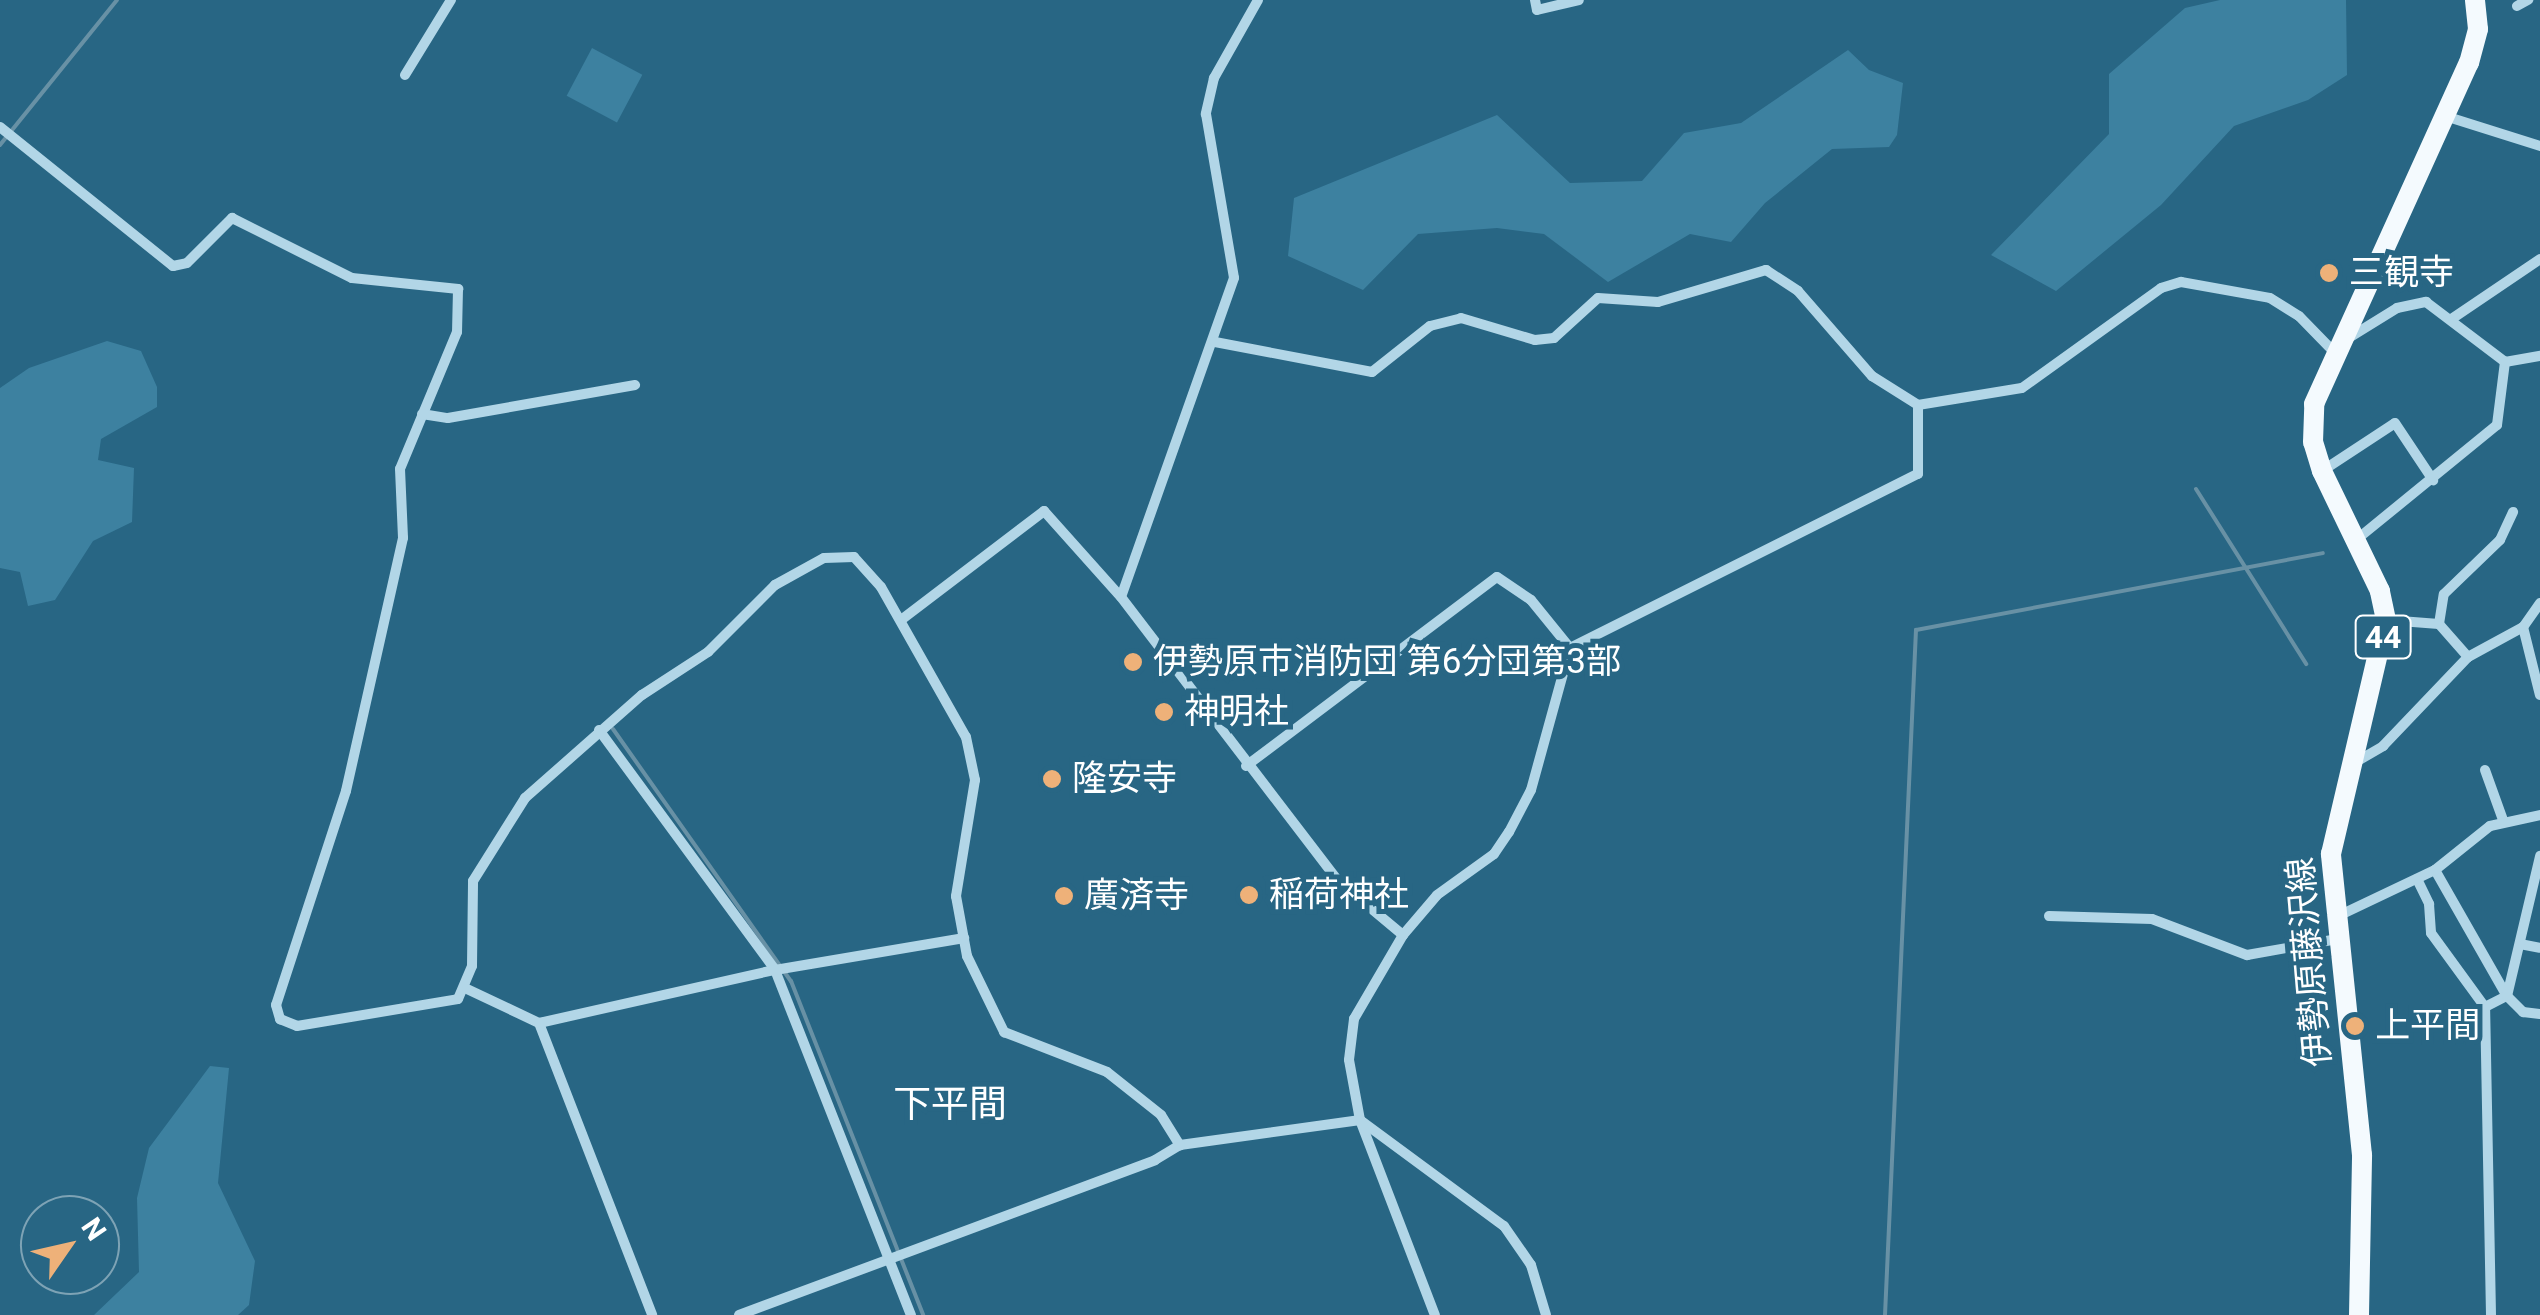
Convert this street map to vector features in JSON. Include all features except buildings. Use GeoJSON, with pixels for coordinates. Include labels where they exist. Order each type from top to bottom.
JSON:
{"type":"FeatureCollection","features":[{"type":"Feature","properties":{"kind":"main road","name":"44"},"geometry":{"type":"LineString","coordinates":[[2386,620],[2356,540],[2322,471],[2314,442],[2314,404],[2475,47],[2475,0]]}},
{"type":"Feature","properties":{"kind":"main road","name":"伊勢原藤沢線"},"geometry":{"type":"LineString","coordinates":[[2358,1315],[2362,1155],[2331,838],[2386,620]]}},
{"type":"Feature","properties":{"kind":"street"},"geometry":{"type":"LineString","coordinates":[[405,75],[451,0]]}},
{"type":"Feature","properties":{"kind":"street"},"geometry":{"type":"LineString","coordinates":[[1121,597],[1234,278],[1206,114],[1214,78],[1258,0]]}},
{"type":"Feature","properties":{"kind":"street"},"geometry":{"type":"LineString","coordinates":[[1535,0],[1537,10],[1578,0]]}},
{"type":"Feature","properties":{"kind":"street"},"geometry":{"type":"LineString","coordinates":[[2516,6],[2528,0]]}},
{"type":"Feature","properties":{"kind":"street"},"geometry":{"type":"LineString","coordinates":[[2444,116],[2540,146]]}},
{"type":"Feature","properties":{"kind":"street"},"geometry":{"type":"LineString","coordinates":[[0,126],[173,266],[187,262],[232,218],[352,278],[458,289],[457,332],[400,468],[403,538],[346,791],[276,1005],[280,1019],[297,1026],[445,1006],[468,989]]}},
{"type":"Feature","properties":{"kind":"street"},"geometry":{"type":"LineString","coordinates":[[2452,318],[2540,260]]}},
{"type":"Feature","properties":{"kind":"street"},"geometry":{"type":"LineString","coordinates":[[1214,342],[1372,372],[1430,326],[1462,318],[1536,340],[1554,338],[1598,298],[1658,302],[1766,270],[1798,292],[1872,376],[1918,404],[2022,388],[2160,288],[2181,282],[2270,298],[2339,345],[2410,304],[2426,302],[2505,362],[2540,356]]}},
{"type":"Feature","properties":{"kind":"street"},"geometry":{"type":"LineString","coordinates":[[2356,540],[2433,480],[2502,416],[2505,362]]}},
{"type":"Feature","properties":{"kind":"street"},"geometry":{"type":"LineString","coordinates":[[422,414],[448,418],[636,385]]}},
{"type":"Feature","properties":{"kind":"street"},"geometry":{"type":"LineString","coordinates":[[1436,1315],[1360,1120],[1349,1060],[1354,1019],[1403,934],[1437,896],[1494,854],[1509,832],[1531,790],[1570,648],[1918,474],[1918,404]]}},
{"type":"Feature","properties":{"kind":"street"},"geometry":{"type":"LineString","coordinates":[[2322,471],[2395,423],[2433,480]]}},
{"type":"Feature","properties":{"kind":"street"},"geometry":{"type":"LineString","coordinates":[[901,620],[1044,511],[1121,597],[1246,766],[1337,880],[1403,934]]}},
{"type":"Feature","properties":{"kind":"street"},"geometry":{"type":"LineString","coordinates":[[2439,624],[2444,594],[2500,540],[2511,516],[2496,515]]}},
{"type":"Feature","properties":{"kind":"street"},"geometry":{"type":"LineString","coordinates":[[468,989],[473,882],[525,798],[599,730],[708,652],[775,585],[824,558],[854,556],[901,620],[960,718],[973,761],[974,803],[956,896],[964,938],[986,1006],[1004,1032],[1107,1072],[1161,1115],[1180,1145]]}},
{"type":"Feature","properties":{"kind":"street"},"geometry":{"type":"LineString","coordinates":[[1246,766],[1497,578],[1532,600],[1570,648]]}},
{"type":"Feature","properties":{"kind":"street"},"geometry":{"type":"LineString","coordinates":[[2352,764],[2382,746],[2468,658],[2523,626],[2540,603]]}},
{"type":"Feature","properties":{"kind":"street"},"geometry":{"type":"LineString","coordinates":[[2386,620],[2439,624],[2468,658]]}},
{"type":"Feature","properties":{"kind":"street"},"geometry":{"type":"LineString","coordinates":[[2523,626],[2537,651],[2540,695]]}},
{"type":"Feature","properties":{"kind":"street"},"geometry":{"type":"LineString","coordinates":[[599,730],[775,970],[911,1315]]}},
{"type":"Feature","properties":{"kind":"street"},"geometry":{"type":"LineString","coordinates":[[2485,770],[2502,820]]}},
{"type":"Feature","properties":{"kind":"street"},"geometry":{"type":"LineString","coordinates":[[2336,917],[2435,870],[2502,820],[2540,815]]}},
{"type":"Feature","properties":{"kind":"street"},"geometry":{"type":"LineString","coordinates":[[2507,996],[2538,879],[2540,856]]}},
{"type":"Feature","properties":{"kind":"street"},"geometry":{"type":"LineString","coordinates":[[2435,870],[2507,996],[2522,1012],[2540,1014]]}},
{"type":"Feature","properties":{"kind":"street"},"geometry":{"type":"LineString","coordinates":[[2417,879],[2429,904],[2431,933],[2485,1006],[2492,1315]]}},
{"type":"Feature","properties":{"kind":"street"},"geometry":{"type":"LineString","coordinates":[[2049,916],[2152,919],[2247,955],[2338,940]]}},
{"type":"Feature","properties":{"kind":"street"},"geometry":{"type":"LineString","coordinates":[[468,989],[539,1023],[775,970],[964,938]]}},
{"type":"Feature","properties":{"kind":"street"},"geometry":{"type":"LineString","coordinates":[[2520,944],[2540,948]]}},
{"type":"Feature","properties":{"kind":"street"},"geometry":{"type":"LineString","coordinates":[[2485,1006],[2507,996]]}},
{"type":"Feature","properties":{"kind":"street"},"geometry":{"type":"LineString","coordinates":[[539,1023],[652,1315]]}},
{"type":"Feature","properties":{"kind":"street"},"geometry":{"type":"LineString","coordinates":[[739,1315],[1156,1160],[1180,1145],[1360,1120],[1504,1226],[1531,1265],[1546,1315]]}},
{"type":"Feature","properties":{"kind":"shaded area"},"geometry":{"type":"Polygon","coordinates":[[[2220,0],[2346,0],[2347,75],[2308,100],[2234,126],[2161,205],[2056,291],[1991,255],[2109,134],[2109,74],[2185,8],[2220,0]]]}},
{"type":"Feature","properties":{"kind":"shaded area"},"geometry":{"type":"Polygon","coordinates":[[[592,48],[642,75],[617,122],[567,96],[592,48]]]}},
{"type":"Feature","properties":{"kind":"shaded area"},"geometry":{"type":"Polygon","coordinates":[[[1848,50],[1869,70],[1903,83],[1897,135],[1889,147],[1832,149],[1765,203],[1731,242],[1690,234],[1608,282],[1544,234],[1497,228],[1418,234],[1363,290],[1288,256],[1294,198],[1497,115],[1570,183],[1642,181],[1684,133],[1741,123],[1848,50]]]}},
{"type":"Feature","properties":{"kind":"shaded area"},"geometry":{"type":"Polygon","coordinates":[[[107,341],[141,351],[157,387],[157,407],[101,439],[98,460],[134,468],[132,522],[93,541],[55,600],[28,606],[20,572],[0,568],[0,388],[29,368],[107,341]]]}},
{"type":"Feature","properties":{"kind":"shaded area"},"geometry":{"type":"Polygon","coordinates":[[[210,1066],[229,1068],[218,1183],[255,1261],[249,1305],[238,1315],[94,1315],[115,1295],[120,1295],[120,1290],[139,1272],[137,1198],[149,1148],[210,1066]]]}},
{"type":"Feature","properties":{"kind":"waterway"},"geometry":{"type":"LineString","coordinates":[[0,145],[117,0]]}},
{"type":"Feature","properties":{"kind":"waterway"},"geometry":{"type":"LineString","coordinates":[[2196,489],[2306,664]]}},
{"type":"Feature","properties":{"kind":"waterway"},"geometry":{"type":"LineString","coordinates":[[1885,1315],[1916,630],[2323,553]]}},
{"type":"Feature","properties":{"kind":"waterway"},"geometry":{"type":"LineString","coordinates":[[613,729],[791,981],[923,1315]]}},
{"type":"Feature","properties":{"kind":"place","name":"三観寺"},"geometry":{"type":"Point","coordinates":[2329,273]}},
{"type":"Feature","properties":{"kind":"place","name":"伊勢原市消防団 第6分団第3部"},"geometry":{"type":"Point","coordinates":[1133,662]}},
{"type":"Feature","properties":{"kind":"place","name":"神明社"},"geometry":{"type":"Point","coordinates":[1164,712]}},
{"type":"Feature","properties":{"kind":"place","name":"隆安寺"},"geometry":{"type":"Point","coordinates":[1052,779]}},
{"type":"Feature","properties":{"kind":"place","name":"稲荷神社"},"geometry":{"type":"Point","coordinates":[1249,895]}},
{"type":"Feature","properties":{"kind":"place","name":"廣済寺"},"geometry":{"type":"Point","coordinates":[1064,896]}},
{"type":"Feature","properties":{"kind":"place","name":"上平間"},"geometry":{"type":"Point","coordinates":[2355,1026]}},
{"type":"Feature","properties":{"kind":"district","name":"下平間"},"geometry":{"type":"Point","coordinates":[950,1105]}}]}
